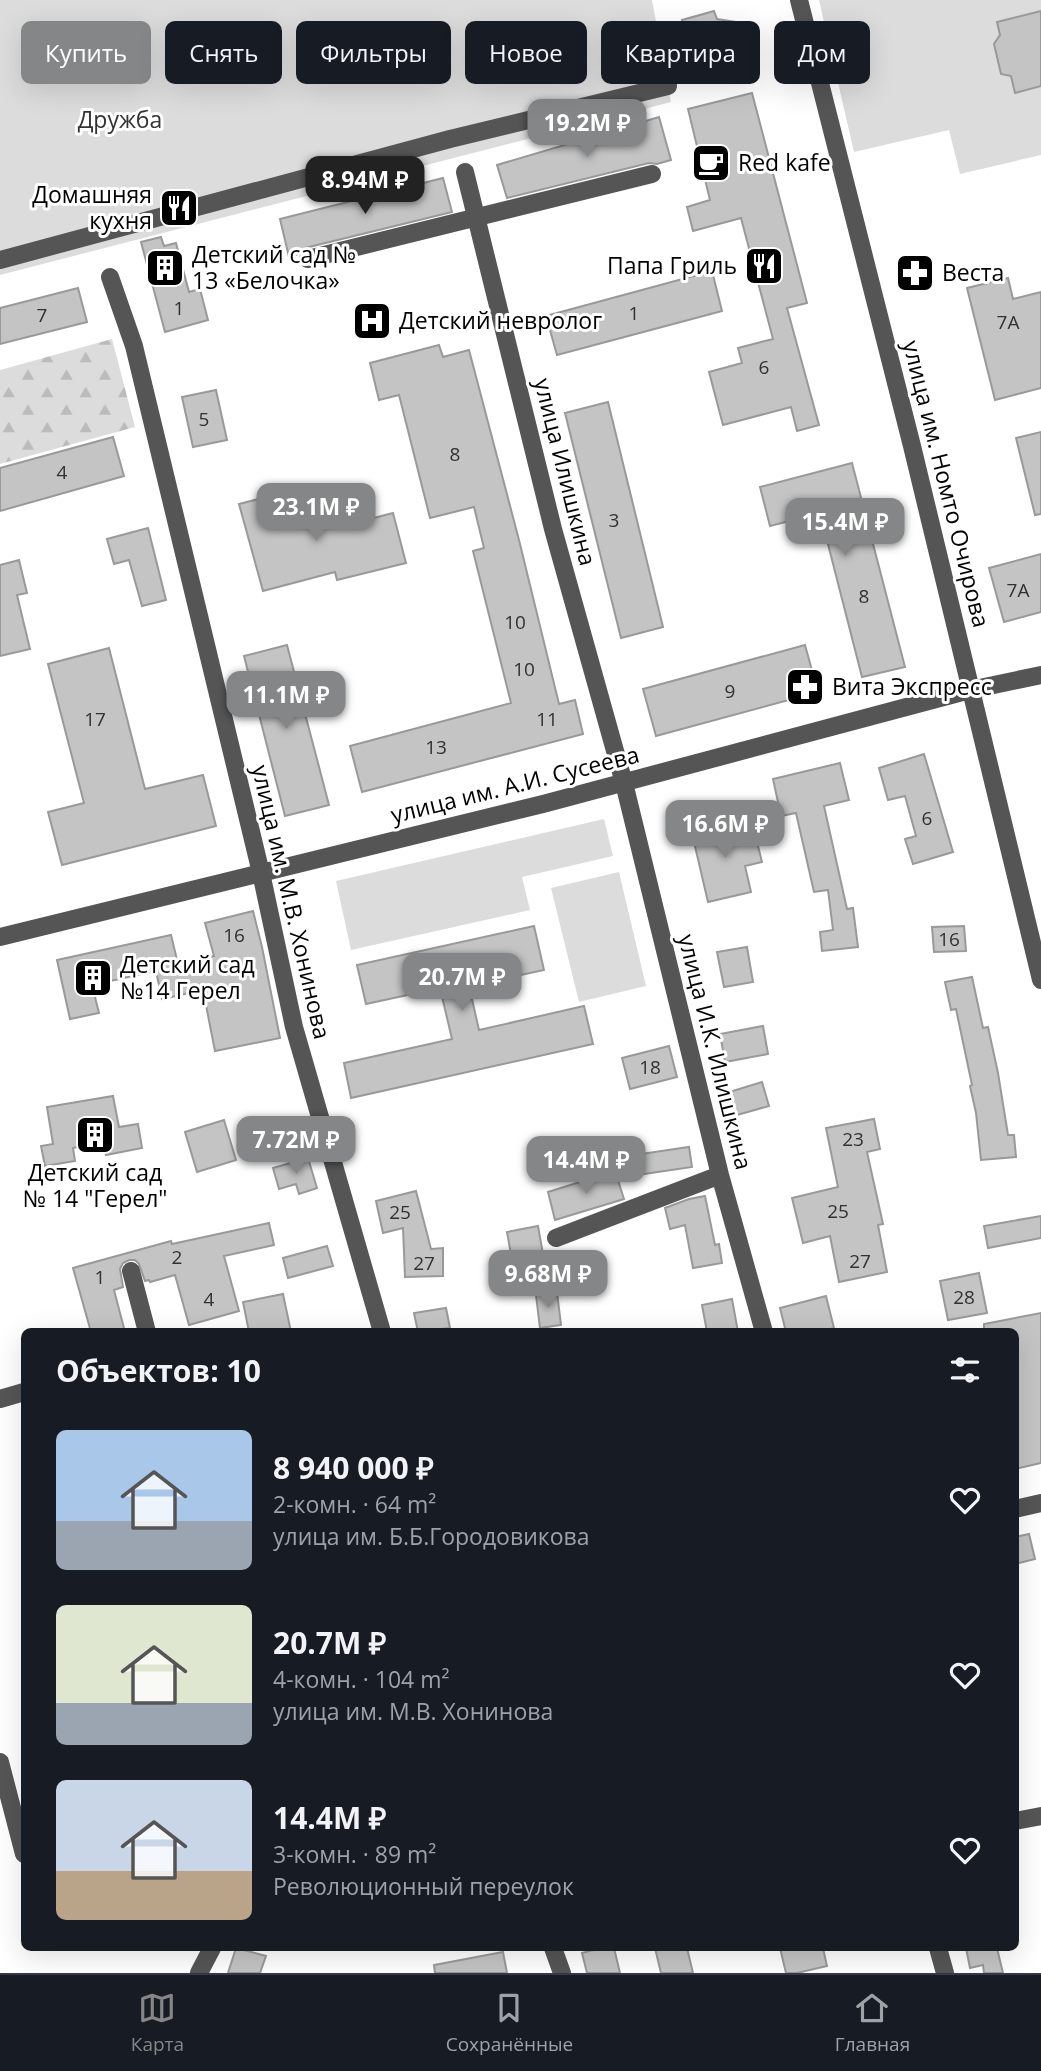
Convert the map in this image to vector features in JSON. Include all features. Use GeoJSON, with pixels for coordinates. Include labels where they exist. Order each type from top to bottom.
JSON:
{"type":"FeatureCollection","features":[{"type":"Feature","properties":{"kind":"street","name":"улица им. Номто Очирова"},"geometry":{"type":"LineString","coordinates":[[799,0],[912,446],[1041,980]]}},
{"type":"Feature","properties":{"kind":"street"},"geometry":{"type":"LineString","coordinates":[[0,260],[450,139],[668,86]]}},
{"type":"Feature","properties":{"kind":"street","name":"улица Илишкина"},"geometry":{"type":"LineString","coordinates":[[465,173],[554,529],[624,783]]}},
{"type":"Feature","properties":{"kind":"street"},"geometry":{"type":"LineString","coordinates":[[308,259],[652,174]]}},
{"type":"Feature","properties":{"kind":"street","name":"улица им. М.В. Хонинова"},"geometry":{"type":"LineString","coordinates":[[110,277],[134,346],[261,873],[294,1027],[381,1328]]}},
{"type":"Feature","properties":{"kind":"street","name":"улица им. А.И. Сусеева"},"geometry":{"type":"LineString","coordinates":[[0,937],[316,861],[624,783],[970,690],[1041,675]]}},
{"type":"Feature","properties":{"kind":"street","name":"улица И.К. Илишкина"},"geometry":{"type":"LineString","coordinates":[[624,783],[720,1175],[763,1328]]}},
{"type":"Feature","properties":{"kind":"street"},"geometry":{"type":"LineString","coordinates":[[556,1238],[720,1175]]}},
{"type":"Feature","properties":{"kind":"street"},"geometry":{"type":"LineString","coordinates":[[131,1271],[146,1328]]}},
{"type":"Feature","properties":{"kind":"street"},"geometry":{"type":"LineString","coordinates":[[0,1399],[21,1393]]}},
{"type":"Feature","properties":{"kind":"street"},"geometry":{"type":"LineString","coordinates":[[1019,1508],[1041,1503]]}},
{"type":"Feature","properties":{"kind":"street"},"geometry":{"type":"LineString","coordinates":[[0,1762],[21,1842]]}},
{"type":"Feature","properties":{"kind":"street"},"geometry":{"type":"LineString","coordinates":[[1019,1820],[1041,1816]]}},
{"type":"Feature","properties":{"kind":"street"},"geometry":{"type":"LineString","coordinates":[[199,1973],[210,1951]]}},
{"type":"Feature","properties":{"kind":"street"},"geometry":{"type":"LineString","coordinates":[[554,1951],[562,1973]]}},
{"type":"Feature","properties":{"kind":"street"},"geometry":{"type":"LineString","coordinates":[[939,1951],[946,1973]]}},
{"type":"Feature","properties":{"kind":"green space","name":"Дружба"},"geometry":{"type":"Polygon","coordinates":[[[0,0],[652,0],[656,21],[601,21],[601,84],[668,84],[671,102],[0,275],[0,0]]]}},
{"type":"Feature","properties":{"kind":"green space"},"geometry":{"type":"Polygon","coordinates":[[[819,0],[1041,0],[1041,155],[960,174],[949,130],[854,152],[838,84],[870,84],[870,21],[824,21],[819,0]]]}},
{"type":"Feature","properties":{"kind":"green space"},"geometry":{"type":"Polygon","coordinates":[[[112,339],[135,427],[0,464],[0,370],[112,339]]]}},
{"type":"Feature","properties":{"kind":"green space"},"geometry":{"type":"Polygon","coordinates":[[[604,819],[613,856],[522,877],[530,910],[351,950],[336,881],[604,819]]]}},
{"type":"Feature","properties":{"kind":"green space"},"geometry":{"type":"Polygon","coordinates":[[[619,872],[646,986],[579,1002],[551,888],[619,872]]]}},
{"type":"Feature","properties":{"kind":"building"},"geometry":{"type":"Polygon","coordinates":[[[714,11],[717,19],[730,21],[682,21],[714,11]]]}},
{"type":"Feature","properties":{"kind":"building"},"geometry":{"type":"Polygon","coordinates":[[[1041,11],[1041,86],[1015,93],[1011,76],[1001,74],[994,44],[1000,35],[997,22],[1041,11]]]}},
{"type":"Feature","properties":{"kind":"building"},"geometry":{"type":"Polygon","coordinates":[[[752,93],[807,303],[787,308],[819,425],[797,431],[791,407],[723,425],[709,372],[742,363],[738,348],[773,339],[741,218],[693,231],[687,207],[710,200],[688,109],[752,93]]]}},
{"type":"Feature","properties":{"kind":"building"},"geometry":{"type":"Polygon","coordinates":[[[659,117],[671,160],[507,198],[497,165],[659,117]]]}},
{"type":"Feature","properties":{"kind":"building"},"geometry":{"type":"Polygon","coordinates":[[[443,178],[452,212],[305,248],[289,257],[280,219],[443,178]]]}},
{"type":"Feature","properties":{"kind":"building","name":"Детский сад № 13 «Белочка»"},"geometry":{"type":"Polygon","coordinates":[[[161,237],[164,246],[176,243],[189,292],[200,289],[208,320],[165,332],[141,242],[161,237]]]}},
{"type":"Feature","properties":{"kind":"building","name":"Веста"},"geometry":{"type":"Polygon","coordinates":[[[921,256],[928,285],[909,289],[902,260],[921,256]]]}},
{"type":"Feature","properties":{"kind":"building"},"geometry":{"type":"Polygon","coordinates":[[[712,271],[722,311],[557,355],[546,316],[712,271]]]}},
{"type":"Feature","properties":{"kind":"building"},"geometry":{"type":"Polygon","coordinates":[[[1008,278],[1013,299],[1041,292],[1041,388],[995,400],[967,288],[1008,278]]]}},
{"type":"Feature","properties":{"kind":"building"},"geometry":{"type":"Polygon","coordinates":[[[78,288],[87,322],[0,344],[0,308],[78,288]]]}},
{"type":"Feature","properties":{"kind":"building"},"geometry":{"type":"Polygon","coordinates":[[[439,345],[443,357],[469,350],[559,704],[575,700],[583,734],[362,792],[350,746],[511,703],[473,551],[484,548],[474,507],[430,518],[399,395],[379,400],[370,363],[439,345]]]}},
{"type":"Feature","properties":{"kind":"building"},"geometry":{"type":"Polygon","coordinates":[[[216,390],[227,440],[193,447],[182,397],[216,390]]]}},
{"type":"Feature","properties":{"kind":"building"},"geometry":{"type":"Polygon","coordinates":[[[608,402],[663,627],[621,638],[565,413],[608,402]]]}},
{"type":"Feature","properties":{"kind":"building"},"geometry":{"type":"Polygon","coordinates":[[[1041,432],[1041,514],[1035,515],[1016,438],[1041,432]]]}},
{"type":"Feature","properties":{"kind":"building"},"geometry":{"type":"Polygon","coordinates":[[[113,437],[124,476],[0,511],[0,468],[113,437]]]}},
{"type":"Feature","properties":{"kind":"building"},"geometry":{"type":"Polygon","coordinates":[[[852,463],[905,667],[862,677],[820,513],[770,526],[760,487],[852,463]]]}},
{"type":"Feature","properties":{"kind":"building"},"geometry":{"type":"Polygon","coordinates":[[[297,489],[307,527],[360,513],[362,521],[393,513],[406,563],[337,580],[335,572],[263,591],[239,504],[297,489]]]}},
{"type":"Feature","properties":{"kind":"building"},"geometry":{"type":"Polygon","coordinates":[[[148,528],[166,600],[142,606],[129,560],[114,564],[107,539],[148,528]]]}},
{"type":"Feature","properties":{"kind":"building"},"geometry":{"type":"Polygon","coordinates":[[[1041,554],[1041,612],[1004,622],[989,568],[1041,554]]]}},
{"type":"Feature","properties":{"kind":"building"},"geometry":{"type":"Polygon","coordinates":[[[19,560],[27,593],[17,595],[30,649],[0,656],[0,565],[19,560]]]}},
{"type":"Feature","properties":{"kind":"building"},"geometry":{"type":"Polygon","coordinates":[[[287,645],[329,805],[285,816],[244,656],[287,645]]]}},
{"type":"Feature","properties":{"kind":"building"},"geometry":{"type":"Polygon","coordinates":[[[805,645],[818,692],[656,736],[643,689],[805,645]]]}},
{"type":"Feature","properties":{"kind":"building"},"geometry":{"type":"Polygon","coordinates":[[[109,648],[145,789],[203,775],[216,826],[62,865],[48,812],[84,803],[48,664],[109,648]]]}},
{"type":"Feature","properties":{"kind":"building"},"geometry":{"type":"Polygon","coordinates":[[[924,754],[953,852],[913,864],[905,839],[916,836],[905,796],[888,800],[879,768],[924,754]]]}},
{"type":"Feature","properties":{"kind":"building"},"geometry":{"type":"Polygon","coordinates":[[[840,763],[849,800],[824,806],[847,909],[853,908],[858,947],[822,951],[820,932],[833,930],[828,890],[814,892],[796,813],[781,816],[773,779],[840,763]]]}},
{"type":"Feature","properties":{"kind":"building"},"geometry":{"type":"Polygon","coordinates":[[[731,820],[735,838],[755,834],[762,862],[745,866],[751,892],[708,902],[691,829],[731,820]]]}},
{"type":"Feature","properties":{"kind":"building"},"geometry":{"type":"Polygon","coordinates":[[[253,911],[280,1038],[215,1051],[203,990],[162,999],[156,971],[92,985],[99,1013],[70,1019],[57,960],[171,935],[178,964],[214,956],[205,923],[253,911]]]}},
{"type":"Feature","properties":{"kind":"building"},"geometry":{"type":"Polygon","coordinates":[[[534,926],[544,970],[469,986],[479,1030],[584,1006],[593,1044],[351,1098],[344,1063],[452,1039],[440,988],[366,1004],[357,965],[534,926]]]}},
{"type":"Feature","properties":{"kind":"building"},"geometry":{"type":"Polygon","coordinates":[[[964,926],[966,951],[934,952],[932,927],[964,926]]]}},
{"type":"Feature","properties":{"kind":"building"},"geometry":{"type":"Polygon","coordinates":[[[747,947],[753,982],[724,987],[717,952],[747,947]]]}},
{"type":"Feature","properties":{"kind":"building"},"geometry":{"type":"Polygon","coordinates":[[[972,977],[983,1028],[988,1027],[1008,1135],[1014,1135],[1016,1157],[981,1160],[970,1086],[972,1085],[956,1009],[951,1010],[945,982],[972,977]]]}},
{"type":"Feature","properties":{"kind":"building"},"geometry":{"type":"Polygon","coordinates":[[[763,1026],[768,1054],[725,1062],[720,1034],[763,1026]]]}},
{"type":"Feature","properties":{"kind":"building"},"geometry":{"type":"Polygon","coordinates":[[[669,1046],[677,1077],[630,1089],[622,1058],[669,1046]]]}},
{"type":"Feature","properties":{"kind":"building"},"geometry":{"type":"Polygon","coordinates":[[[762,1082],[769,1106],[730,1117],[723,1094],[762,1082]]]}},
{"type":"Feature","properties":{"kind":"building","name":"Детский сад № 14 \"Герел\""},"geometry":{"type":"Polygon","coordinates":[[[113,1096],[119,1127],[138,1124],[142,1148],[106,1155],[103,1142],[73,1148],[75,1161],[45,1166],[41,1146],[53,1144],[47,1107],[113,1096]]]}},
{"type":"Feature","properties":{"kind":"building"},"geometry":{"type":"Polygon","coordinates":[[[874,1119],[880,1149],[867,1152],[883,1224],[878,1225],[887,1272],[839,1282],[830,1236],[803,1243],[792,1198],[838,1187],[826,1128],[874,1119]]]}},
{"type":"Feature","properties":{"kind":"building"},"geometry":{"type":"Polygon","coordinates":[[[224,1120],[236,1160],[197,1172],[185,1132],[224,1120]]]}},
{"type":"Feature","properties":{"kind":"building"},"geometry":{"type":"Polygon","coordinates":[[[689,1147],[692,1167],[637,1175],[634,1155],[689,1147]]]}},
{"type":"Feature","properties":{"kind":"building"},"geometry":{"type":"Polygon","coordinates":[[[308,1158],[317,1188],[299,1194],[296,1184],[279,1189],[273,1168],[308,1158]]]}},
{"type":"Feature","properties":{"kind":"building"},"geometry":{"type":"Polygon","coordinates":[[[615,1171],[624,1199],[555,1220],[548,1192],[615,1171]]]}},
{"type":"Feature","properties":{"kind":"building"},"geometry":{"type":"Polygon","coordinates":[[[416,1191],[431,1249],[443,1248],[443,1276],[405,1277],[403,1228],[383,1233],[376,1201],[416,1191]]]}},
{"type":"Feature","properties":{"kind":"building"},"geometry":{"type":"Polygon","coordinates":[[[705,1196],[715,1245],[719,1244],[722,1263],[693,1268],[685,1225],[670,1229],[665,1208],[705,1196]]]}},
{"type":"Feature","properties":{"kind":"building"},"geometry":{"type":"Polygon","coordinates":[[[1041,1216],[1041,1238],[988,1248],[984,1226],[1041,1216]]]}},
{"type":"Feature","properties":{"kind":"building"},"geometry":{"type":"Polygon","coordinates":[[[269,1223],[274,1245],[224,1256],[239,1311],[189,1325],[175,1275],[145,1281],[139,1264],[135,1260],[129,1260],[123,1263],[120,1269],[123,1287],[114,1290],[124,1328],[90,1328],[73,1268],[171,1241],[172,1244],[269,1223]]]}},
{"type":"Feature","properties":{"kind":"building"},"geometry":{"type":"Polygon","coordinates":[[[538,1226],[544,1260],[513,1266],[507,1232],[538,1226]]]}},
{"type":"Feature","properties":{"kind":"building"},"geometry":{"type":"Polygon","coordinates":[[[327,1246],[333,1266],[288,1278],[283,1258],[327,1246]]]}},
{"type":"Feature","properties":{"kind":"building"},"geometry":{"type":"Polygon","coordinates":[[[979,1273],[987,1313],[948,1320],[940,1281],[979,1273]]]}},
{"type":"Feature","properties":{"kind":"building"},"geometry":{"type":"Polygon","coordinates":[[[557,1292],[561,1325],[540,1328],[536,1295],[557,1292]]]}},
{"type":"Feature","properties":{"kind":"building"},"geometry":{"type":"Polygon","coordinates":[[[283,1294],[290,1328],[248,1328],[243,1302],[283,1294]]]}},
{"type":"Feature","properties":{"kind":"building"},"geometry":{"type":"Polygon","coordinates":[[[826,1296],[834,1328],[785,1328],[780,1308],[826,1296]]]}},
{"type":"Feature","properties":{"kind":"building"},"geometry":{"type":"Polygon","coordinates":[[[732,1299],[737,1328],[706,1328],[702,1305],[732,1299]]]}},
{"type":"Feature","properties":{"kind":"building"},"geometry":{"type":"Polygon","coordinates":[[[446,1308],[450,1328],[417,1328],[414,1313],[446,1308]]]}},
{"type":"Feature","properties":{"kind":"building"},"geometry":{"type":"Polygon","coordinates":[[[1041,1313],[1041,1463],[1019,1468],[1019,1328],[984,1328],[984,1324],[1041,1313]]]}},
{"type":"Feature","properties":{"kind":"building"},"geometry":{"type":"Polygon","coordinates":[[[1029,1534],[1035,1559],[1019,1563],[1019,1536],[1029,1534]]]}},
{"type":"Feature","properties":{"kind":"building"},"geometry":{"type":"Polygon","coordinates":[[[235,1951],[266,1956],[260,1973],[228,1973],[235,1951]]]}},
{"type":"Feature","properties":{"kind":"building"},"geometry":{"type":"Polygon","coordinates":[[[615,1951],[620,1973],[587,1973],[582,1953],[615,1951]]]}},
{"type":"Feature","properties":{"kind":"building"},"geometry":{"type":"Polygon","coordinates":[[[656,1951],[688,1951],[693,1973],[661,1973],[656,1951]]]}},
{"type":"Feature","properties":{"kind":"building"},"geometry":{"type":"Polygon","coordinates":[[[781,1951],[824,1951],[827,1966],[786,1973],[781,1951]]]}},
{"type":"Feature","properties":{"kind":"building"},"geometry":{"type":"Polygon","coordinates":[[[967,1951],[998,1951],[1003,1973],[984,1973],[983,1965],[970,1968],[967,1951]]]}},
{"type":"Feature","properties":{"kind":"building"},"geometry":{"type":"Polygon","coordinates":[[[503,1952],[507,1973],[435,1973],[434,1965],[503,1952]]]}},
{"type":"Feature","properties":{"kind":"place","name":"Red kafe"},"geometry":{"type":"Point","coordinates":[711,163]}},
{"type":"Feature","properties":{"kind":"place","name":"Домашняя кухня"},"geometry":{"type":"Point","coordinates":[179,208]}},
{"type":"Feature","properties":{"kind":"place","name":"Папа Гриль"},"geometry":{"type":"Point","coordinates":[764,266]}},
{"type":"Feature","properties":{"kind":"place","name":"Детский сад № 13 «Белочка»"},"geometry":{"type":"Point","coordinates":[165,268]}},
{"type":"Feature","properties":{"kind":"place","name":"Веста"},"geometry":{"type":"Point","coordinates":[915,273]}},
{"type":"Feature","properties":{"kind":"place","name":"Детский невролог"},"geometry":{"type":"Point","coordinates":[372,321]}},
{"type":"Feature","properties":{"kind":"place","name":"Вита Экспресс"},"geometry":{"type":"Point","coordinates":[805,687]}},
{"type":"Feature","properties":{"kind":"place","name":"Детский сад №14 Герел"},"geometry":{"type":"Point","coordinates":[93,978]}},
{"type":"Feature","properties":{"kind":"place","name":"Детский сад № 14 \"Герел\""},"geometry":{"type":"Point","coordinates":[95,1135]}}]}
